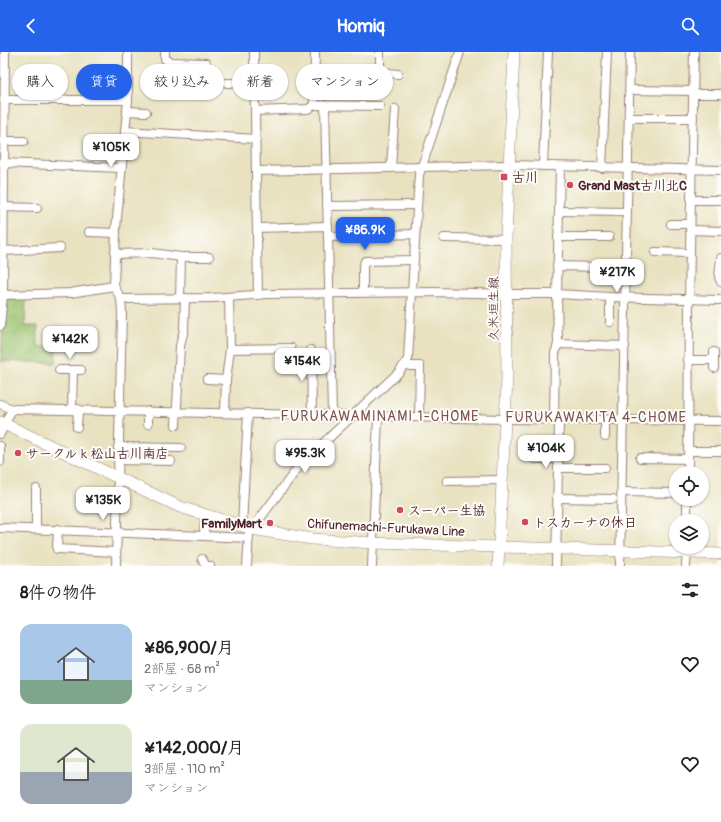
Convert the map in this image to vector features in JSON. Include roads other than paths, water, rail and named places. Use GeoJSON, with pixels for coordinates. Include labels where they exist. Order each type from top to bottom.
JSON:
{"type":"FeatureCollection","features":[{"type":"Feature","properties":{"kind":"street"},"geometry":{"type":"LineString","coordinates":[[0,326],[3,250],[2,138],[5,52]]}},
{"type":"Feature","properties":{"kind":"street"},"geometry":{"type":"LineString","coordinates":[[128,52],[128,64]]}},
{"type":"Feature","properties":{"kind":"street"},"geometry":{"type":"LineString","coordinates":[[165,52],[165,59],[171,62],[206,63]]}},
{"type":"Feature","properties":{"kind":"street"},"geometry":{"type":"LineString","coordinates":[[254,52],[254,64]]}},
{"type":"Feature","properties":{"kind":"street"},"geometry":{"type":"LineString","coordinates":[[314,52],[314,64]]}},
{"type":"Feature","properties":{"kind":"street"},"geometry":{"type":"LineString","coordinates":[[380,52],[380,64]]}},
{"type":"Feature","properties":{"kind":"street"},"geometry":{"type":"LineString","coordinates":[[0,528],[58,529],[204,536],[248,531],[300,465],[354,415],[405,364],[408,359],[414,234],[420,167],[460,52]]}},
{"type":"Feature","properties":{"kind":"street","name":"久米垣生線"},"geometry":{"type":"LineString","coordinates":[[498,566],[506,419],[506,239],[514,52]]}},
{"type":"Feature","properties":{"kind":"street"},"geometry":{"type":"LineString","coordinates":[[543,166],[548,52]]}},
{"type":"Feature","properties":{"kind":"street"},"geometry":{"type":"LineString","coordinates":[[602,168],[607,52]]}},
{"type":"Feature","properties":{"kind":"street"},"geometry":{"type":"LineString","coordinates":[[620,566],[627,298],[627,212],[631,90],[630,52]]}},
{"type":"Feature","properties":{"kind":"street"},"geometry":{"type":"LineString","coordinates":[[688,466],[688,360],[694,52]]}},
{"type":"Feature","properties":{"kind":"street"},"geometry":{"type":"LineString","coordinates":[[393,73],[398,74]]}},
{"type":"Feature","properties":{"kind":"street"},"geometry":{"type":"LineString","coordinates":[[226,83],[232,83]]}},
{"type":"Feature","properties":{"kind":"street"},"geometry":{"type":"LineString","coordinates":[[631,90],[721,94]]}},
{"type":"Feature","properties":{"kind":"street"},"geometry":{"type":"LineString","coordinates":[[4,100],[76,100]]}},
{"type":"Feature","properties":{"kind":"street"},"geometry":{"type":"LineString","coordinates":[[116,566],[121,299],[114,286],[116,233],[128,100]]}},
{"type":"Feature","properties":{"kind":"street"},"geometry":{"type":"LineString","coordinates":[[255,100],[258,295]]}},
{"type":"Feature","properties":{"kind":"street"},"geometry":{"type":"LineString","coordinates":[[255,111],[308,109],[314,104],[380,106]]}},
{"type":"Feature","properties":{"kind":"street"},"geometry":{"type":"LineString","coordinates":[[325,105],[332,415]]}},
{"type":"Feature","properties":{"kind":"street"},"geometry":{"type":"LineString","coordinates":[[391,168],[395,110]]}},
{"type":"Feature","properties":{"kind":"street"},"geometry":{"type":"LineString","coordinates":[[127,111],[146,112]]}},
{"type":"Feature","properties":{"kind":"street"},"geometry":{"type":"LineString","coordinates":[[630,118],[692,118]]}},
{"type":"Feature","properties":{"kind":"street"},"geometry":{"type":"LineString","coordinates":[[125,131],[256,139]]}},
{"type":"Feature","properties":{"kind":"street"},"geometry":{"type":"LineString","coordinates":[[2,138],[24,141]]}},
{"type":"Feature","properties":{"kind":"street"},"geometry":{"type":"LineString","coordinates":[[2,159],[121,168]]}},
{"type":"Feature","properties":{"kind":"street"},"geometry":{"type":"LineString","coordinates":[[256,171],[508,165],[721,170]]}},
{"type":"Feature","properties":{"kind":"street"},"geometry":{"type":"LineString","coordinates":[[556,566],[558,464],[555,353],[558,344],[557,266],[560,167]]}},
{"type":"Feature","properties":{"kind":"street"},"geometry":{"type":"LineString","coordinates":[[691,200],[721,200]]}},
{"type":"Feature","properties":{"kind":"street"},"geometry":{"type":"LineString","coordinates":[[327,206],[416,205]]}},
{"type":"Feature","properties":{"kind":"street"},"geometry":{"type":"LineString","coordinates":[[3,207],[37,208]]}},
{"type":"Feature","properties":{"kind":"street"},"geometry":{"type":"LineString","coordinates":[[559,211],[627,212]]}},
{"type":"Feature","properties":{"kind":"street"},"geometry":{"type":"LineString","coordinates":[[671,224],[721,231]]}},
{"type":"Feature","properties":{"kind":"street"},"geometry":{"type":"LineString","coordinates":[[257,228],[328,226]]}},
{"type":"Feature","properties":{"kind":"street"},"geometry":{"type":"LineString","coordinates":[[89,232],[116,233]]}},
{"type":"Feature","properties":{"kind":"street"},"geometry":{"type":"LineString","coordinates":[[328,237],[414,234]]}},
{"type":"Feature","properties":{"kind":"street"},"geometry":{"type":"LineString","coordinates":[[558,237],[609,238]]}},
{"type":"Feature","properties":{"kind":"street"},"geometry":{"type":"LineString","coordinates":[[444,238],[506,239]]}},
{"type":"Feature","properties":{"kind":"street"},"geometry":{"type":"LineString","coordinates":[[3,250],[60,248]]}},
{"type":"Feature","properties":{"kind":"street"},"geometry":{"type":"LineString","coordinates":[[654,252],[690,253]]}},
{"type":"Feature","properties":{"kind":"street"},"geometry":{"type":"LineString","coordinates":[[115,254],[152,253],[181,257],[209,257]]}},
{"type":"Feature","properties":{"kind":"street"},"geometry":{"type":"LineString","coordinates":[[176,425],[180,346],[184,330],[181,257]]}},
{"type":"Feature","properties":{"kind":"street"},"geometry":{"type":"LineString","coordinates":[[721,258],[719,277],[721,282]]}},
{"type":"Feature","properties":{"kind":"street"},"geometry":{"type":"LineString","coordinates":[[363,292],[363,266],[365,262],[413,260]]}},
{"type":"Feature","properties":{"kind":"street"},"geometry":{"type":"LineString","coordinates":[[557,266],[599,267]]}},
{"type":"Feature","properties":{"kind":"street"},"geometry":{"type":"LineString","coordinates":[[2,297],[70,293],[114,286]]}},
{"type":"Feature","properties":{"kind":"street"},"geometry":{"type":"LineString","coordinates":[[121,299],[411,292],[557,294],[627,298],[721,300]]}},
{"type":"Feature","properties":{"kind":"street"},"geometry":{"type":"LineString","coordinates":[[225,413],[226,380],[230,349],[229,297]]}},
{"type":"Feature","properties":{"kind":"street"},"geometry":{"type":"LineString","coordinates":[[610,297],[610,322]]}},
{"type":"Feature","properties":{"kind":"street"},"geometry":{"type":"LineString","coordinates":[[558,344],[625,346]]}},
{"type":"Feature","properties":{"kind":"street"},"geometry":{"type":"LineString","coordinates":[[230,349],[275,352],[292,348]]}},
{"type":"Feature","properties":{"kind":"street"},"geometry":{"type":"LineString","coordinates":[[311,350],[312,414]]}},
{"type":"Feature","properties":{"kind":"street"},"geometry":{"type":"LineString","coordinates":[[688,360],[714,360]]}},
{"type":"Feature","properties":{"kind":"street"},"geometry":{"type":"LineString","coordinates":[[405,364],[410,366],[420,366],[419,417]]}},
{"type":"Feature","properties":{"kind":"street"},"geometry":{"type":"LineString","coordinates":[[59,370],[77,370],[75,409],[77,427]]}},
{"type":"Feature","properties":{"kind":"street"},"geometry":{"type":"LineString","coordinates":[[207,379],[226,380]]}},
{"type":"Feature","properties":{"kind":"street"},"geometry":{"type":"LineString","coordinates":[[0,404],[12,409],[75,409],[506,419],[721,421]]}},
{"type":"Feature","properties":{"kind":"street"},"geometry":{"type":"LineString","coordinates":[[0,434],[2,423],[12,409]]}},
{"type":"Feature","properties":{"kind":"street"},"geometry":{"type":"LineString","coordinates":[[148,411],[148,424]]}},
{"type":"Feature","properties":{"kind":"street"},"geometry":{"type":"LineString","coordinates":[[247,566],[248,413]]}},
{"type":"Feature","properties":{"kind":"street"},"geometry":{"type":"LineString","coordinates":[[372,566],[378,416]]}},
{"type":"Feature","properties":{"kind":"street"},"geometry":{"type":"LineString","coordinates":[[605,419],[605,436]]}},
{"type":"Feature","properties":{"kind":"street","name":"Chifunemachi-Furukawa Line"},"geometry":{"type":"LineString","coordinates":[[2,423],[180,507],[205,514],[248,531],[312,539],[373,543],[669,550]]}},
{"type":"Feature","properties":{"kind":"street"},"geometry":{"type":"LineString","coordinates":[[0,446],[0,462]]}},
{"type":"Feature","properties":{"kind":"street"},"geometry":{"type":"LineString","coordinates":[[118,447],[181,448]]}},
{"type":"Feature","properties":{"kind":"street"},"geometry":{"type":"LineString","coordinates":[[640,458],[721,451]]}},
{"type":"Feature","properties":{"kind":"street"},"geometry":{"type":"LineString","coordinates":[[535,459],[558,464],[605,468]]}},
{"type":"Feature","properties":{"kind":"street"},"geometry":{"type":"LineString","coordinates":[[118,460],[171,461]]}},
{"type":"Feature","properties":{"kind":"street"},"geometry":{"type":"LineString","coordinates":[[447,481],[502,480]]}},
{"type":"Feature","properties":{"kind":"street"},"geometry":{"type":"LineString","coordinates":[[36,489],[32,498],[36,529]]}},
{"type":"Feature","properties":{"kind":"street"},"geometry":{"type":"LineString","coordinates":[[622,492],[669,493]]}},
{"type":"Feature","properties":{"kind":"street"},"geometry":{"type":"LineString","coordinates":[[557,498],[608,501]]}},
{"type":"Feature","properties":{"kind":"street"},"geometry":{"type":"LineString","coordinates":[[93,504],[117,505]]}},
{"type":"Feature","properties":{"kind":"street"},"geometry":{"type":"LineString","coordinates":[[204,536],[205,514]]}},
{"type":"Feature","properties":{"kind":"street"},"geometry":{"type":"LineString","coordinates":[[58,529],[57,549],[116,552]]}},
{"type":"Feature","properties":{"kind":"street","name":"Chifunemachi-Furukawa Line"},"geometry":{"type":"LineString","coordinates":[[709,553],[721,554]]}},
{"type":"Feature","properties":{"kind":"street"},"geometry":{"type":"LineString","coordinates":[[686,566],[687,554]]}},
{"type":"Feature","properties":{"kind":"street"},"geometry":{"type":"LineString","coordinates":[[202,559],[206,566],[210,566]]}},
{"type":"Feature","properties":{"kind":"place","name":"古川"},"geometry":{"type":"Point","coordinates":[504,177]}},
{"type":"Feature","properties":{"kind":"place","name":"Grand Mast古川北C"},"geometry":{"type":"Point","coordinates":[570,185]}},
{"type":"Feature","properties":{"kind":"place","name":"サークルｋ松山古川南店"},"geometry":{"type":"Point","coordinates":[18,453]}},
{"type":"Feature","properties":{"kind":"place","name":"スーパー生協"},"geometry":{"type":"Point","coordinates":[400,510]}},
{"type":"Feature","properties":{"kind":"place","name":"トスカーナの休日"},"geometry":{"type":"Point","coordinates":[525,522]}},
{"type":"Feature","properties":{"kind":"place","name":"FamilyMart"},"geometry":{"type":"Point","coordinates":[270,523]}},
{"type":"Feature","properties":{"kind":"district","name":"FURUKAWAMINAMI 1-CHOME"},"geometry":{"type":"Point","coordinates":[380,416]}},
{"type":"Feature","properties":{"kind":"district","name":"FURUKAWAKITA 4-CHOME"},"geometry":{"type":"Point","coordinates":[596,417]}}]}
